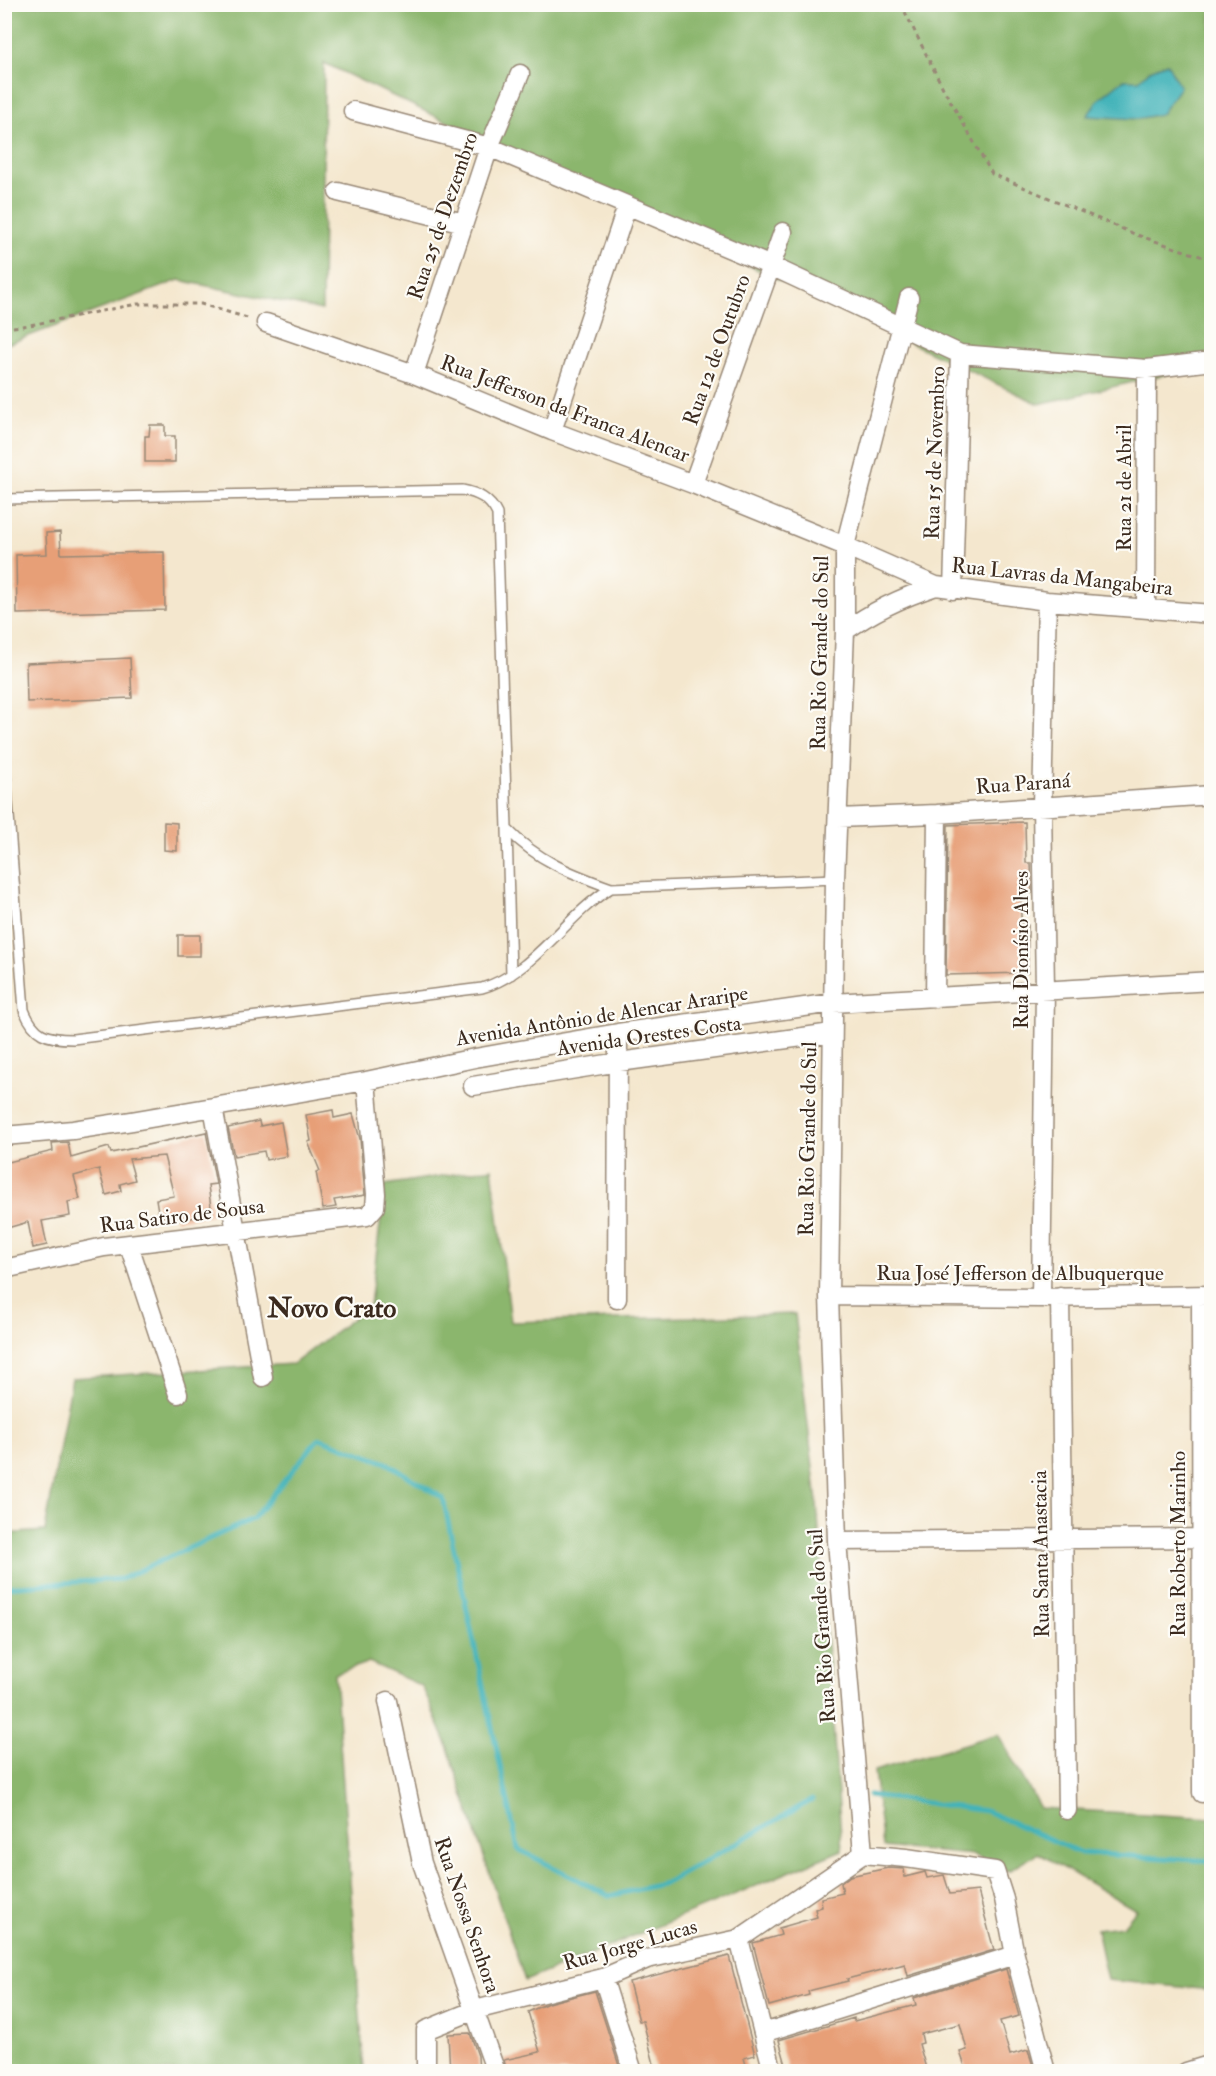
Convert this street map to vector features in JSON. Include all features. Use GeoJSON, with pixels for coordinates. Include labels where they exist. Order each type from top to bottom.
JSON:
{"type":"FeatureCollection","features":[{"type":"Feature","properties":{"kind":"street","name":"Rua 25 de Dezembro"},"geometry":{"type":"LineString","coordinates":[[414,374],[489,147],[520,74]]}},
{"type":"Feature","properties":{"kind":"street"},"geometry":{"type":"LineString","coordinates":[[353,111],[489,147],[771,266],[960,354],[1147,369],[1212,361]]}},
{"type":"Feature","properties":{"kind":"street"},"geometry":{"type":"LineString","coordinates":[[338,192],[464,223]]}},
{"type":"Feature","properties":{"kind":"street"},"geometry":{"type":"LineString","coordinates":[[552,430],[627,206]]}},
{"type":"Feature","properties":{"kind":"street","name":"Rua 12 de Outubro"},"geometry":{"type":"LineString","coordinates":[[693,484],[783,232]]}},
{"type":"Feature","properties":{"kind":"street","name":"Rua Rio Grande do Sul"},"geometry":{"type":"LineString","coordinates":[[863,1854],[837,1541],[829,1296],[835,879],[845,631],[845,546],[909,298]]}},
{"type":"Feature","properties":{"kind":"street","name":"Rua Jefferson da Franca Alencar"},"geometry":{"type":"LineString","coordinates":[[266,323],[414,374],[845,546]]}},
{"type":"Feature","properties":{"kind":"street","name":"Rua 15 de Novembro"},"geometry":{"type":"LineString","coordinates":[[945,588],[960,354]]}},
{"type":"Feature","properties":{"kind":"street","name":"Rua 21 de Abril"},"geometry":{"type":"LineString","coordinates":[[1146,608],[1147,369]]}},
{"type":"Feature","properties":{"kind":"street","name":"Rua Lavras da Mangabeira"},"geometry":{"type":"LineString","coordinates":[[845,546],[945,588],[1047,601],[1212,614]]}},
{"type":"Feature","properties":{"kind":"street"},"geometry":{"type":"LineString","coordinates":[[845,631],[869,614],[908,595],[945,588]]}},
{"type":"Feature","properties":{"kind":"street","name":"Rua Dionísio Alves"},"geometry":{"type":"LineString","coordinates":[[1041,1298],[1045,989],[1042,805],[1047,601]]}},
{"type":"Feature","properties":{"kind":"street","name":"Rua Paraná"},"geometry":{"type":"LineString","coordinates":[[838,818],[937,814],[1212,795]]}},
{"type":"Feature","properties":{"kind":"street"},"geometry":{"type":"LineString","coordinates":[[935,998],[937,814]]}},
{"type":"Feature","properties":{"kind":"street","name":"Avenida Antônio de Alencar Araripe"},"geometry":{"type":"LineString","coordinates":[[4,1136],[73,1130],[366,1081],[475,1058],[618,1033],[833,1002],[1212,981]]}},
{"type":"Feature","properties":{"kind":"street"},"geometry":{"type":"LineString","coordinates":[[617,1299],[618,1033]]}},
{"type":"Feature","properties":{"kind":"street","name":"Avenida Orestes Costa"},"geometry":{"type":"LineString","coordinates":[[473,1086],[619,1062],[831,1033]]}},
{"type":"Feature","properties":{"kind":"street","name":"Rua Satiro de Sousa"},"geometry":{"type":"LineString","coordinates":[[4,1269],[104,1247],[367,1216],[375,1207],[376,1194],[366,1081]]}},
{"type":"Feature","properties":{"kind":"street"},"geometry":{"type":"LineString","coordinates":[[213,1107],[263,1377]]}},
{"type":"Feature","properties":{"kind":"street"},"geometry":{"type":"LineString","coordinates":[[129,1245],[178,1394]]}},
{"type":"Feature","properties":{"kind":"street","name":"Rua José Jefferson de Albuquerque"},"geometry":{"type":"LineString","coordinates":[[829,1296],[1060,1298],[1206,1295]]}},
{"type":"Feature","properties":{"kind":"street","name":"Rua Roberto Marinho"},"geometry":{"type":"LineString","coordinates":[[1202,1792],[1206,1538],[1206,1295]]}},
{"type":"Feature","properties":{"kind":"street","name":"Rua Santa Anastacia"},"geometry":{"type":"LineString","coordinates":[[1060,1298],[1067,1810]]}},
{"type":"Feature","properties":{"kind":"street"},"geometry":{"type":"LineString","coordinates":[[837,1541],[1206,1538]]}},
{"type":"Feature","properties":{"kind":"street","name":"Rua Nossa Senhora"},"geometry":{"type":"LineString","coordinates":[[387,1701],[422,1863],[496,2072]]}},
{"type":"Feature","properties":{"kind":"street"},"geometry":{"type":"LineString","coordinates":[[863,1854],[994,1871],[1004,1899],[1015,1955],[1046,2072]]}},
{"type":"Feature","properties":{"kind":"street","name":"Rua Jorge Lucas"},"geometry":{"type":"LineString","coordinates":[[426,2072],[426,2030],[475,2010],[603,1978],[647,1959],[739,1939],[863,1854]]}},
{"type":"Feature","properties":{"kind":"street"},"geometry":{"type":"LineString","coordinates":[[739,1939],[773,2072]]}},
{"type":"Feature","properties":{"kind":"street"},"geometry":{"type":"LineString","coordinates":[[763,2033],[1015,1955]]}},
{"type":"Feature","properties":{"kind":"street"},"geometry":{"type":"LineString","coordinates":[[603,1978],[633,2072]]}},
{"type":"Feature","properties":{"kind":"street"},"geometry":{"type":"LineString","coordinates":[[1186,2072],[1212,2064]]}},
{"type":"Feature","properties":{"kind":"lane"},"geometry":{"type":"LineString","coordinates":[[4,499],[462,490],[477,494],[486,500],[497,514],[511,975]]}},
{"type":"Feature","properties":{"kind":"lane"},"geometry":{"type":"LineString","coordinates":[[4,750],[24,1010],[37,1032],[48,1038],[73,1039],[482,988],[498,983],[528,963],[586,905],[611,888]]}},
{"type":"Feature","properties":{"kind":"lane"},"geometry":{"type":"LineString","coordinates":[[507,829],[526,848],[541,858],[566,871],[611,888],[835,879]]}},
{"type":"Feature","properties":{"kind":"path"},"geometry":{"type":"LineString","coordinates":[[901,4],[943,88],[992,174],[1137,234],[1212,261]]}},
{"type":"Feature","properties":{"kind":"path"},"geometry":{"type":"LineString","coordinates":[[4,328],[137,304],[201,304],[266,323]]}},
{"type":"Feature","properties":{"kind":"green space"},"geometry":{"type":"Polygon","coordinates":[[[5,5],[1211,5],[1211,364],[1039,404],[324,63],[322,310],[179,280],[5,345],[5,5]]]}},
{"type":"Feature","properties":{"kind":"green space"},"geometry":{"type":"Polygon","coordinates":[[[492,1168],[511,1322],[795,1314],[817,1502],[842,1850],[525,1981],[446,1742],[422,1686],[369,1662],[335,1674],[364,2071],[5,2072],[5,1534],[45,1531],[72,1378],[293,1364],[370,1305],[385,1185],[492,1168]]]}},
{"type":"Feature","properties":{"kind":"green space"},"geometry":{"type":"Polygon","coordinates":[[[998,1734],[1040,1808],[1211,1818],[1211,1990],[1107,1980],[1096,1929],[1123,1926],[1136,1910],[1038,1853],[1008,1871],[974,1855],[883,1847],[874,1771],[998,1734]]]}},
{"type":"Feature","properties":{"kind":"water"},"geometry":{"type":"Polygon","coordinates":[[[1167,63],[1180,87],[1161,114],[1137,119],[1087,116],[1099,99],[1123,80],[1139,80],[1150,70],[1167,63]]]}},
{"type":"Feature","properties":{"kind":"building"},"geometry":{"type":"Polygon","coordinates":[[[150,425],[165,425],[165,436],[175,436],[175,462],[145,462],[145,436],[149,436],[150,425]]]}},
{"type":"Feature","properties":{"kind":"building"},"geometry":{"type":"Polygon","coordinates":[[[60,532],[61,554],[164,552],[165,610],[17,614],[16,555],[47,554],[46,533],[60,532]]]}},
{"type":"Feature","properties":{"kind":"building"},"geometry":{"type":"Polygon","coordinates":[[[130,658],[132,698],[27,702],[26,663],[130,658]]]}},
{"type":"Feature","properties":{"kind":"building"},"geometry":{"type":"Polygon","coordinates":[[[164,822],[177,823],[177,851],[164,850],[164,822]]]}},
{"type":"Feature","properties":{"kind":"building"},"geometry":{"type":"Polygon","coordinates":[[[1025,822],[1026,863],[1031,863],[1032,893],[1021,893],[1021,924],[1028,925],[1028,973],[946,975],[948,825],[1025,822]]]}},
{"type":"Feature","properties":{"kind":"building"},"geometry":{"type":"Polygon","coordinates":[[[178,935],[200,935],[200,956],[178,956],[178,935]]]}},
{"type":"Feature","properties":{"kind":"building"},"geometry":{"type":"Polygon","coordinates":[[[333,1110],[334,1118],[353,1114],[360,1139],[365,1195],[334,1200],[336,1207],[323,1209],[316,1172],[320,1171],[308,1142],[311,1141],[306,1115],[333,1110]]]}},
{"type":"Feature","properties":{"kind":"building"},"geometry":{"type":"Polygon","coordinates":[[[259,1121],[260,1126],[281,1122],[287,1156],[266,1160],[264,1151],[234,1156],[228,1128],[259,1121]]]}},
{"type":"Feature","properties":{"kind":"building"},"geometry":{"type":"Polygon","coordinates":[[[206,1132],[216,1184],[208,1185],[212,1215],[176,1220],[176,1215],[159,1217],[156,1199],[174,1196],[164,1156],[129,1159],[135,1180],[120,1184],[121,1191],[106,1195],[99,1169],[74,1176],[80,1199],[68,1202],[70,1216],[42,1221],[47,1245],[33,1248],[28,1222],[4,1229],[4,1163],[53,1151],[52,1143],[68,1142],[71,1158],[109,1147],[111,1153],[206,1132]]]}},
{"type":"Feature","properties":{"kind":"building"},"geometry":{"type":"Polygon","coordinates":[[[888,1868],[904,1869],[905,1877],[925,1872],[927,1878],[944,1875],[950,1894],[978,1891],[994,1950],[908,1976],[905,1964],[808,1991],[809,1995],[769,2006],[753,1943],[781,1935],[779,1928],[817,1917],[815,1909],[822,1907],[821,1898],[843,1893],[841,1883],[850,1876],[888,1868]]]}},
{"type":"Feature","properties":{"kind":"building"},"geometry":{"type":"Polygon","coordinates":[[[729,1956],[755,2055],[744,2058],[748,2072],[656,2072],[643,2021],[639,2021],[629,1982],[729,1956]]]}},
{"type":"Feature","properties":{"kind":"building"},"geometry":{"type":"Polygon","coordinates":[[[1006,1969],[1019,2016],[1000,2021],[1010,2055],[1028,2050],[1034,2069],[1024,2072],[967,2072],[960,2052],[967,2050],[960,2024],[921,2034],[923,2043],[919,2044],[927,2072],[788,2072],[779,2040],[854,2018],[854,2021],[916,2005],[914,1998],[1006,1969]]]}},
{"type":"Feature","properties":{"kind":"building"},"geometry":{"type":"Polygon","coordinates":[[[595,1991],[621,2072],[507,2072],[504,2060],[540,2052],[528,2012],[548,2003],[595,1991]]]}},
{"type":"Feature","properties":{"kind":"building"},"geometry":{"type":"Polygon","coordinates":[[[470,2033],[478,2056],[479,2072],[450,2072],[448,2034],[470,2033]]]}},
{"type":"Feature","properties":{"kind":"waterway"},"geometry":{"type":"LineString","coordinates":[[4,1587],[121,1579],[253,1519],[319,1438],[387,1463],[443,1498],[518,1849],[609,1896],[666,1883],[812,1800]]}},
{"type":"Feature","properties":{"kind":"waterway"},"geometry":{"type":"LineString","coordinates":[[869,1795],[986,1811],[1081,1853],[1212,1861]]}},
{"type":"Feature","properties":{"kind":"district","name":"Novo Crato"},"geometry":{"type":"Point","coordinates":[332,1308]}}]}
